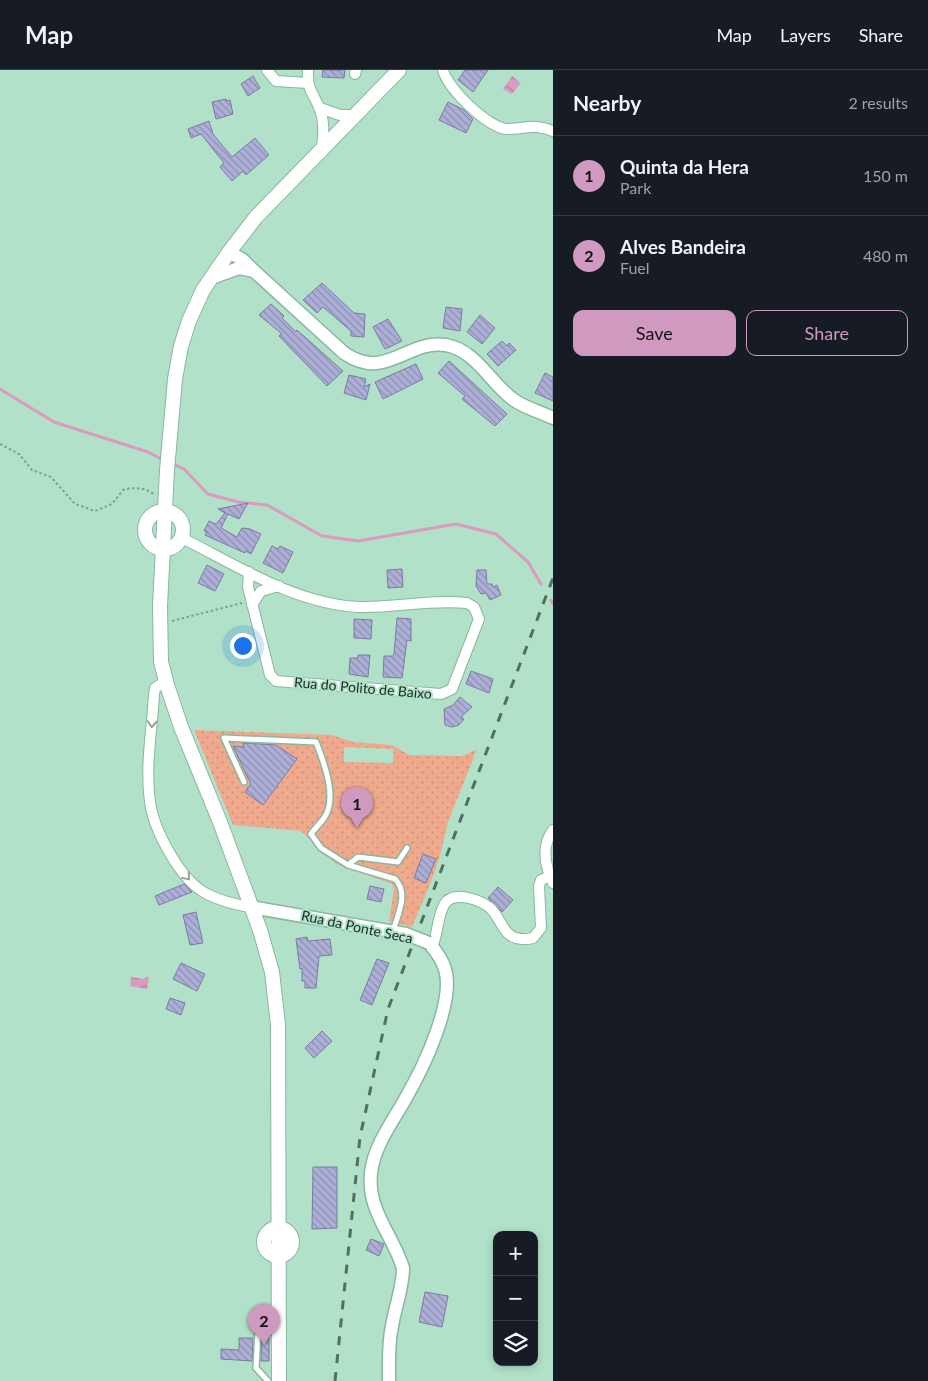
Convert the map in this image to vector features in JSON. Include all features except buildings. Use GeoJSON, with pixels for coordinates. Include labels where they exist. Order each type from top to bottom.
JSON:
{"type":"FeatureCollection","features":[{"type":"Feature","properties":{"kind":"main road"},"geometry":{"type":"LineString","coordinates":[[279,1228],[278,1025],[272,972],[251,907],[166,681],[162,662],[160,624],[168,462],[175,379],[181,346],[203,290],[244,231],[399,70]]}},
{"type":"Feature","properties":{"kind":"main road"},"geometry":{"type":"LineString","coordinates":[[166,504],[181,520],[183,526],[182,538],[175,546],[164,549],[152,545],[148,540],[145,528],[149,517],[160,511],[166,504]]}},
{"type":"Feature","properties":{"kind":"main road"},"geometry":{"type":"LineString","coordinates":[[279,1228],[288,1232],[292,1240],[290,1249],[278,1256],[269,1253],[264,1241],[270,1230],[279,1228]]}},
{"type":"Feature","properties":{"kind":"main road"},"geometry":{"type":"LineString","coordinates":[[278,1256],[279,1381]]}},
{"type":"Feature","properties":{"kind":"street"},"geometry":{"type":"LineString","coordinates":[[267,70],[276,81],[308,83]]}},
{"type":"Feature","properties":{"kind":"street"},"geometry":{"type":"LineString","coordinates":[[308,70],[308,83],[312,97],[340,131]]}},
{"type":"Feature","properties":{"kind":"street"},"geometry":{"type":"LineString","coordinates":[[443,70],[445,79],[455,93],[493,124],[506,129],[540,125],[553,131]]}},
{"type":"Feature","properties":{"kind":"street"},"geometry":{"type":"LineString","coordinates":[[327,117],[355,115]]}},
{"type":"Feature","properties":{"kind":"street"},"geometry":{"type":"LineString","coordinates":[[322,149],[327,117]]}},
{"type":"Feature","properties":{"kind":"street"},"geometry":{"type":"LineString","coordinates":[[244,231],[244,252],[249,268]]}},
{"type":"Feature","properties":{"kind":"street"},"geometry":{"type":"LineString","coordinates":[[229,252],[237,264],[249,268],[344,353],[355,360],[368,364],[378,364],[431,345],[446,345],[473,358],[515,400],[553,418]]}},
{"type":"Feature","properties":{"kind":"street"},"geometry":{"type":"LineString","coordinates":[[211,278],[231,270],[249,268]]}},
{"type":"Feature","properties":{"kind":"street","name":"Rua do Polito de Baixo"},"geometry":{"type":"LineString","coordinates":[[182,538],[305,598],[332,604],[360,607],[467,603],[474,607],[478,619],[452,689],[441,694],[272,680],[248,587],[249,572]]}},
{"type":"Feature","properties":{"kind":"street"},"geometry":{"type":"LineString","coordinates":[[252,603],[261,591],[279,586]]}},
{"type":"Feature","properties":{"kind":"street","name":"Rua da Ponte Seca"},"geometry":{"type":"LineString","coordinates":[[166,681],[155,688],[150,754],[150,804],[157,828],[176,863],[191,882],[206,894],[223,901],[406,934],[431,945]]}},
{"type":"Feature","properties":{"kind":"street"},"geometry":{"type":"LineString","coordinates":[[389,1381],[388,1352],[391,1326],[400,1296],[403,1268],[376,1214],[372,1199],[371,1173],[374,1160],[387,1130],[429,1052],[442,1014],[446,971],[441,957],[431,945],[436,938],[441,912],[445,903],[451,897],[462,897],[489,907],[499,918],[508,934],[516,939],[533,938],[541,928],[538,886],[541,880],[551,879],[547,869],[546,854],[547,838],[553,830]]}},
{"type":"Feature","properties":{"kind":"lane"},"geometry":{"type":"LineString","coordinates":[[244,782],[224,738],[316,742],[327,769],[329,794],[325,817],[311,834],[321,848],[348,865],[395,878],[403,891],[393,932]]}},
{"type":"Feature","properties":{"kind":"lane"},"geometry":{"type":"LineString","coordinates":[[348,865],[358,857],[398,862],[407,848]]}},
{"type":"Feature","properties":{"kind":"lane"},"geometry":{"type":"LineString","coordinates":[[268,1381],[256,1368],[258,1330],[279,1304]]}},
{"type":"Feature","properties":{"kind":"path"},"geometry":{"type":"LineString","coordinates":[[0,444],[19,454],[32,470],[51,477],[75,504],[95,512],[112,504],[122,490],[132,487],[149,490],[166,504]]}},
{"type":"Feature","properties":{"kind":"path"},"geometry":{"type":"LineString","coordinates":[[160,624],[252,603]]}},
{"type":"Feature","properties":{"kind":"shaded area"},"geometry":{"type":"Polygon","coordinates":[[[194,730],[332,735],[353,742],[392,745],[409,755],[463,756],[477,749],[448,822],[440,856],[429,887],[412,927],[389,921],[394,889],[392,884],[336,864],[301,831],[233,825],[194,730]],[[244,741],[244,747],[233,747],[263,805],[297,759],[273,743],[244,741]],[[344,747],[344,762],[393,763],[393,749],[344,747]]]}},
{"type":"Feature","properties":{"kind":"water"},"geometry":{"type":"Polygon","coordinates":[[[512,76],[521,83],[512,94],[503,89],[512,76]]]}},
{"type":"Feature","properties":{"kind":"water"},"geometry":{"type":"Polygon","coordinates":[[[131,977],[144,979],[149,977],[147,989],[130,986],[131,977]]]}},
{"type":"Feature","properties":{"kind":"waterway"},"geometry":{"type":"LineString","coordinates":[[0,389],[54,422],[148,452],[163,460]]}},
{"type":"Feature","properties":{"kind":"waterway"},"geometry":{"type":"LineString","coordinates":[[171,463],[184,469],[208,494],[238,502],[267,505],[322,536],[358,541],[456,524],[496,534],[528,562],[541,584]]}},
{"type":"Feature","properties":{"kind":"waterway"},"geometry":{"type":"LineString","coordinates":[[551,600],[553,604]]}},
{"type":"Feature","properties":{"kind":"railway"},"geometry":{"type":"LineString","coordinates":[[335,1381],[360,1137],[388,1009],[553,578]]}},
{"type":"Feature","properties":{"kind":"place","name":"Quinta da Hera"},"geometry":{"type":"Point","coordinates":[357,828]}},
{"type":"Feature","properties":{"kind":"place","name":"Alves Bandeira"},"geometry":{"type":"Point","coordinates":[264,1345]}}]}
